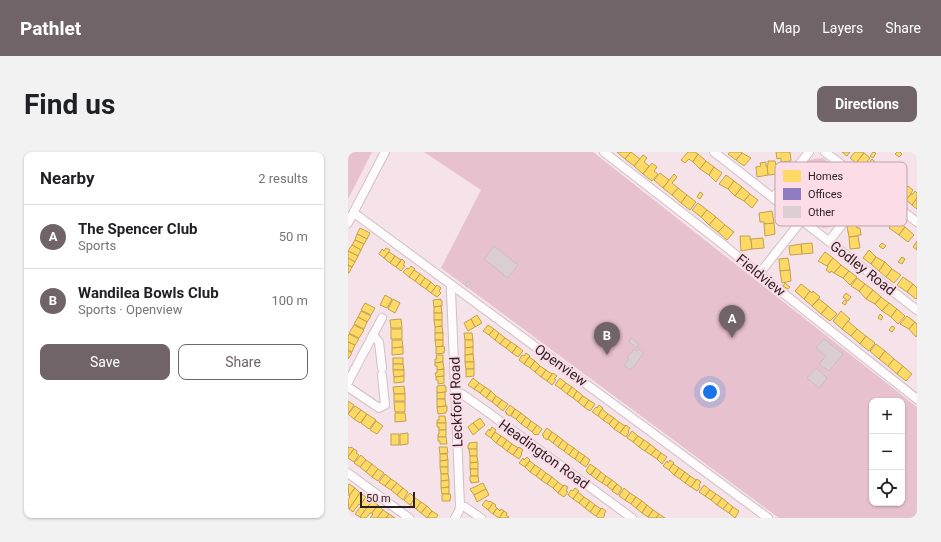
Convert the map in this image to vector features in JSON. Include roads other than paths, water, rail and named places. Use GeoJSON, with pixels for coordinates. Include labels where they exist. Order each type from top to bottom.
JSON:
{"type":"FeatureCollection","features":[{"type":"Feature","properties":{"kind":"street"},"geometry":{"type":"LineString","coordinates":[[348,223],[385,152]]}},
{"type":"Feature","properties":{"kind":"street","name":"Fieldview"},"geometry":{"type":"LineString","coordinates":[[604,152],[917,399]]}},
{"type":"Feature","properties":{"kind":"street","name":"Godley Road"},"geometry":{"type":"LineString","coordinates":[[714,152],[773,198]]}},
{"type":"Feature","properties":{"kind":"street"},"geometry":{"type":"LineString","coordinates":[[801,162],[809,152]]}},
{"type":"Feature","properties":{"kind":"street"},"geometry":{"type":"LineString","coordinates":[[825,152],[838,162]]}},
{"type":"Feature","properties":{"kind":"street","name":"Openview"},"geometry":{"type":"LineString","coordinates":[[354,213],[768,518]]}},
{"type":"Feature","properties":{"kind":"street"},"geometry":{"type":"LineString","coordinates":[[907,214],[917,222]]}},
{"type":"Feature","properties":{"kind":"street"},"geometry":{"type":"LineString","coordinates":[[759,274],[797,226]]}},
{"type":"Feature","properties":{"kind":"street","name":"Godley Road"},"geometry":{"type":"LineString","coordinates":[[810,226],[917,310]]}},
{"type":"Feature","properties":{"kind":"street"},"geometry":{"type":"LineString","coordinates":[[830,242],[842,226]]}},
{"type":"Feature","properties":{"kind":"street","name":"Leckford Road"},"geometry":{"type":"LineString","coordinates":[[452,285],[451,291],[460,506],[455,518]]}},
{"type":"Feature","properties":{"kind":"street"},"geometry":{"type":"LineString","coordinates":[[348,382],[382,318]]}},
{"type":"Feature","properties":{"kind":"street"},"geometry":{"type":"LineString","coordinates":[[348,387],[379,408],[385,405],[379,342],[373,335]]}},
{"type":"Feature","properties":{"kind":"street","name":"Headington Road"},"geometry":{"type":"LineString","coordinates":[[456,393],[462,394],[632,518]]}},
{"type":"Feature","properties":{"kind":"street"},"geometry":{"type":"LineString","coordinates":[[348,473],[409,518]]}},
{"type":"Feature","properties":{"kind":"street"},"geometry":{"type":"LineString","coordinates":[[460,506],[465,507],[481,518]]}},
{"type":"Feature","properties":{"kind":"place","name":"The Spencer Club"},"geometry":{"type":"Point","coordinates":[732,338]}},
{"type":"Feature","properties":{"kind":"place","name":"Wandilea Bowls Club"},"geometry":{"type":"Point","coordinates":[607,355]}}]}
